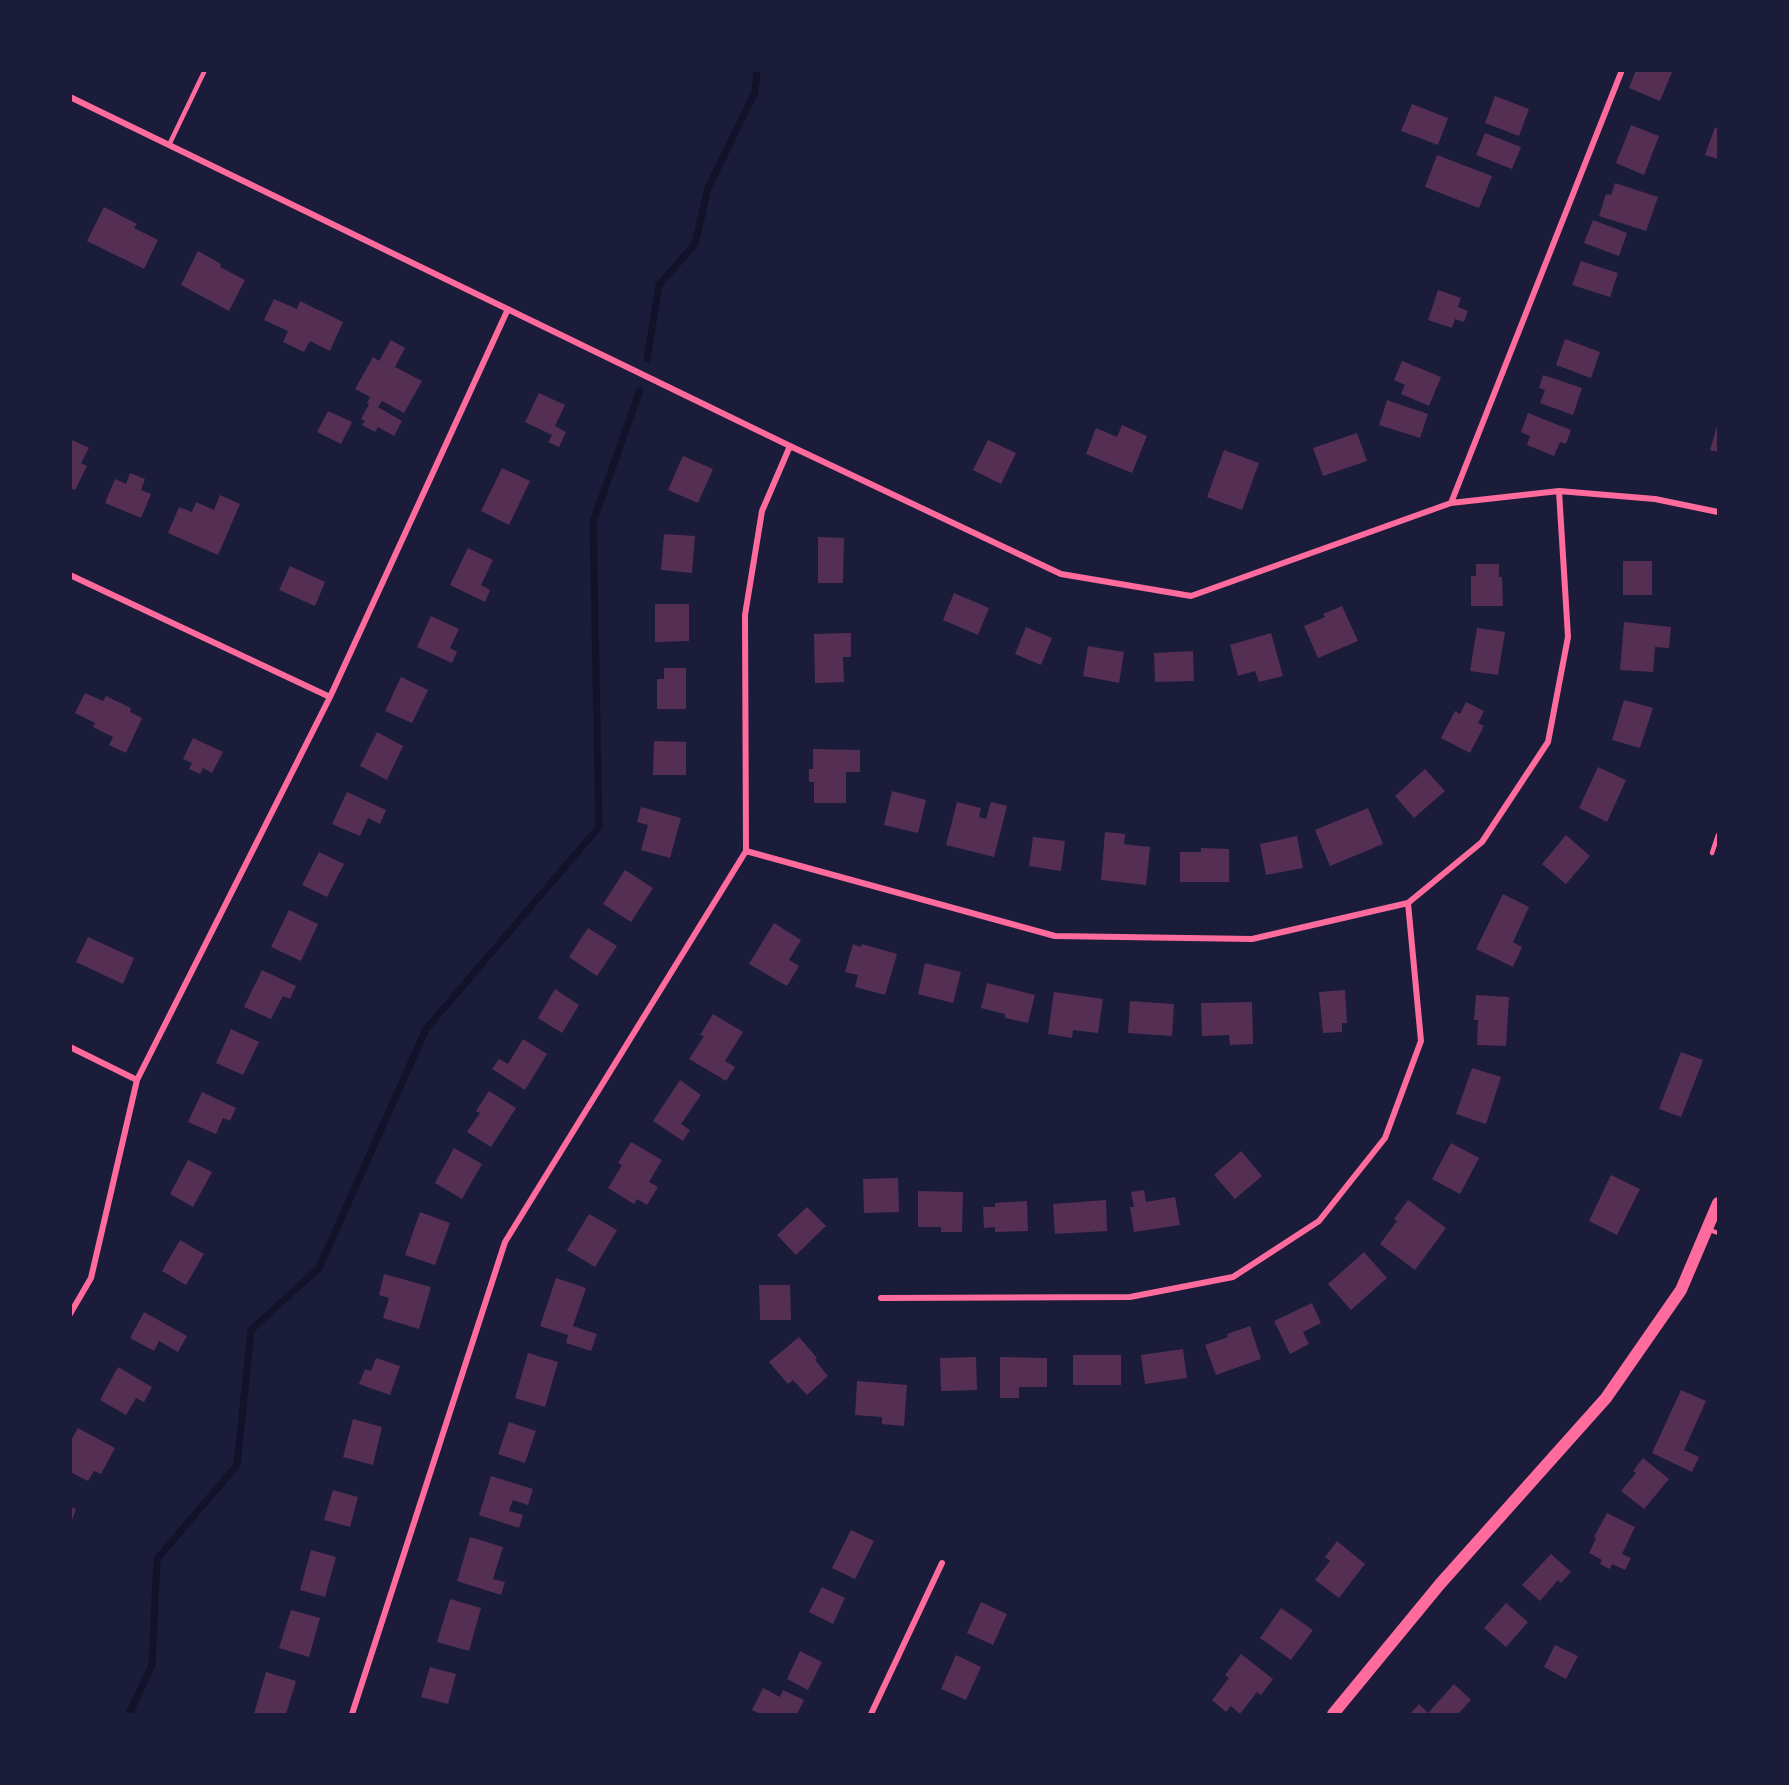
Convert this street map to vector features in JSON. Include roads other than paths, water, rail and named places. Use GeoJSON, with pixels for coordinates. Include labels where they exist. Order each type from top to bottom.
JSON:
{"type":"FeatureCollection","features":[{"type":"Feature","properties":{"kind":"main road"},"geometry":{"type":"LineString","coordinates":[[1334,1714],[1440,1584],[1606,1398],[1681,1290],[1713,1231],[1719,1203]]}},
{"type":"Feature","properties":{"kind":"street"},"geometry":{"type":"LineString","coordinates":[[1451,503],[1622,70]]}},
{"type":"Feature","properties":{"kind":"street"},"geometry":{"type":"LineString","coordinates":[[70,97],[790,446],[1061,574],[1191,596],[1451,503],[1559,491],[1655,499],[1719,512]]}},
{"type":"Feature","properties":{"kind":"street"},"geometry":{"type":"LineString","coordinates":[[70,1314],[91,1278],[137,1080],[330,698],[508,309]]}},
{"type":"Feature","properties":{"kind":"street"},"geometry":{"type":"LineString","coordinates":[[352,1714],[505,1242],[746,851],[745,615],[762,511],[790,446]]}},
{"type":"Feature","properties":{"kind":"street"},"geometry":{"type":"LineString","coordinates":[[746,851],[1055,936],[1252,939],[1408,903],[1482,842],[1548,742],[1568,638],[1559,491]]}},
{"type":"Feature","properties":{"kind":"street"},"geometry":{"type":"LineString","coordinates":[[70,575],[330,698]]}},
{"type":"Feature","properties":{"kind":"street"},"geometry":{"type":"LineString","coordinates":[[881,1298],[1130,1297],[1233,1277],[1319,1221],[1385,1138],[1421,1041],[1408,903]]}},
{"type":"Feature","properties":{"kind":"street"},"geometry":{"type":"LineString","coordinates":[[70,1047],[137,1080]]}},
{"type":"Feature","properties":{"kind":"street"},"geometry":{"type":"LineString","coordinates":[[871,1714],[942,1563]]}},
{"type":"Feature","properties":{"kind":"lane"},"geometry":{"type":"LineString","coordinates":[[169,145],[205,70]]}},
{"type":"Feature","properties":{"kind":"lane"},"geometry":{"type":"LineString","coordinates":[[1712,853],[1719,835]]}},
{"type":"Feature","properties":{"kind":"waterway"},"geometry":{"type":"LineString","coordinates":[[647,359],[659,285],[695,244],[708,188],[755,92],[757,70]]}},
{"type":"Feature","properties":{"kind":"waterway"},"geometry":{"type":"LineString","coordinates":[[129,1714],[152,1665],[157,1559],[237,1465],[251,1330],[319,1268],[426,1029],[599,827],[593,522],[640,390]]}}]}
